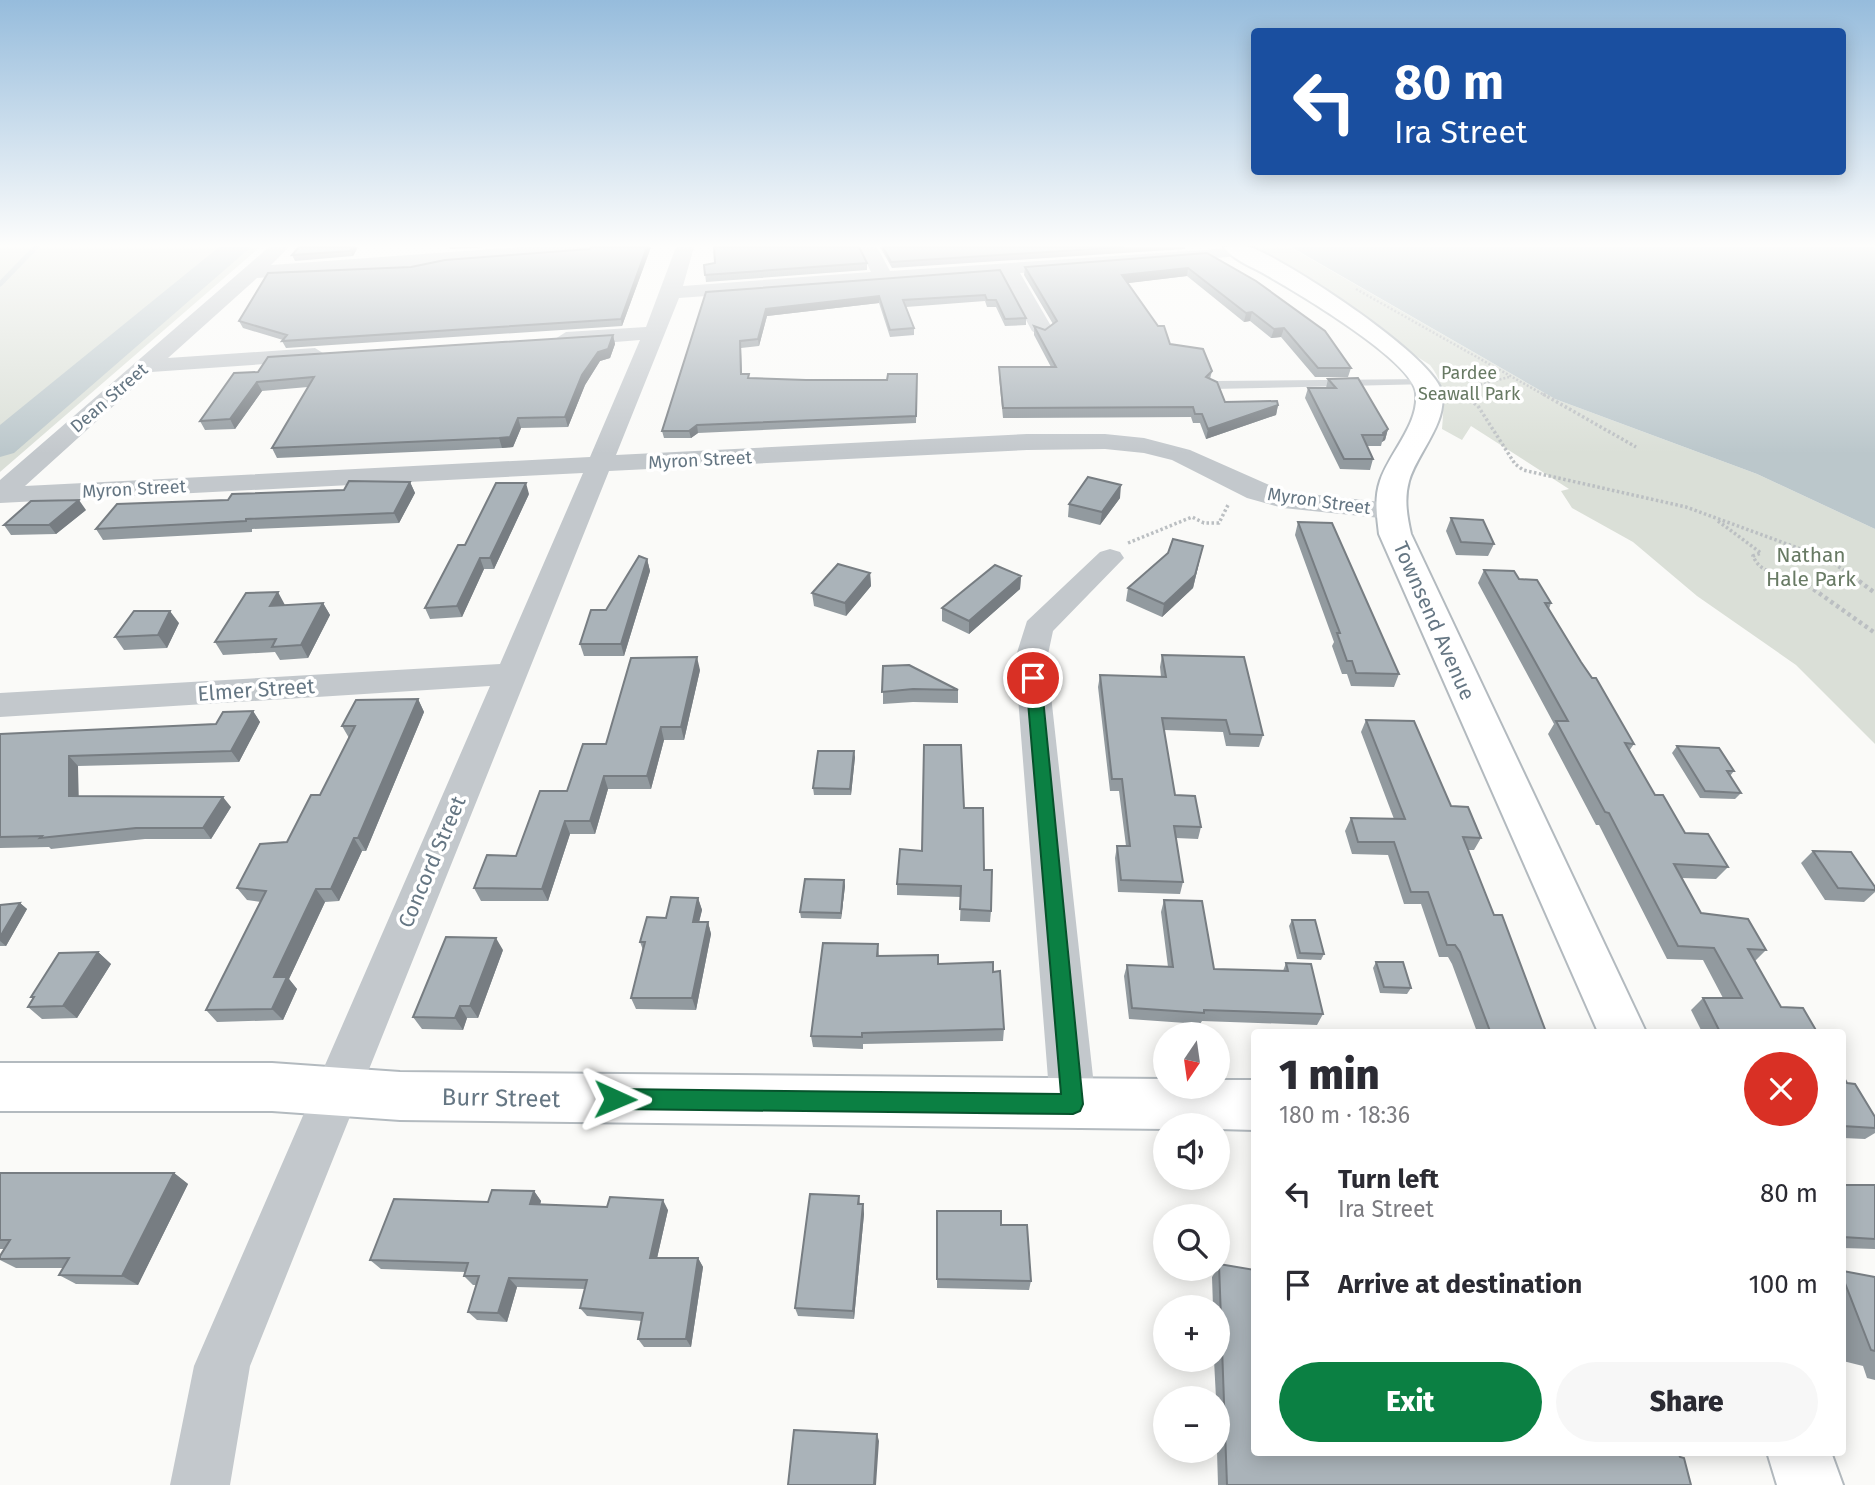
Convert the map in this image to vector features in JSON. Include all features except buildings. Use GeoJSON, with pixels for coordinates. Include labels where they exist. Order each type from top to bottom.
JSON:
{"type":"FeatureCollection","features":[{"type":"Feature","properties":{"kind":"main road"},"geometry":{"type":"LineString","coordinates":[[1343,316],[1415,366],[1438,391]]}},
{"type":"Feature","properties":{"kind":"main road","name":"Townsend Avenue"},"geometry":{"type":"LineString","coordinates":[[1438,391],[1393,481],[1390,511],[1409,569],[1621,1029]]}},
{"type":"Feature","properties":{"kind":"main road","name":"Burr Street"},"geometry":{"type":"LineString","coordinates":[[0,1087],[272,1087],[400,1096],[1251,1105]]}},
{"type":"Feature","properties":{"kind":"main road"},"geometry":{"type":"LineString","coordinates":[[1800,1456],[1810,1485]]}},
{"type":"Feature","properties":{"kind":"street","name":"Dean Street"},"geometry":{"type":"LineString","coordinates":[[0,495],[202,316]]}},
{"type":"Feature","properties":{"kind":"street","name":"Concord Street"},"geometry":{"type":"LineString","coordinates":[[200,1485],[222,1366],[661,316]]}},
{"type":"Feature","properties":{"kind":"street"},"geometry":{"type":"LineString","coordinates":[[1035,316],[1043,331]]}},
{"type":"Feature","properties":{"kind":"street"},"geometry":{"type":"LineString","coordinates":[[547,340],[653,334]]}},
{"type":"Feature","properties":{"kind":"street"},"geometry":{"type":"LineString","coordinates":[[146,366],[338,354]]}},
{"type":"Feature","properties":{"kind":"street","name":"Myron Street"},"geometry":{"type":"LineString","coordinates":[[0,495],[1027,442],[1100,441],[1143,445],[1180,455],[1243,487],[1270,496],[1390,511]]}},
{"type":"Feature","properties":{"kind":"street"},"geometry":{"type":"LineString","coordinates":[[1073,1104],[1031,659],[1038,628],[1119,551]]}},
{"type":"Feature","properties":{"kind":"street","name":"Elmer Street"},"geometry":{"type":"LineString","coordinates":[[0,705],[511,674]]}},
{"type":"Feature","properties":{"kind":"lane"},"geometry":{"type":"LineString","coordinates":[[1213,385],[1438,391]]}},
{"type":"Feature","properties":{"kind":"path"},"geometry":{"type":"LineString","coordinates":[[1403,316],[1636,447]]}},
{"type":"Feature","properties":{"kind":"path"},"geometry":{"type":"LineString","coordinates":[[1438,391],[1510,377]]}},
{"type":"Feature","properties":{"kind":"path"},"geometry":{"type":"LineString","coordinates":[[1438,391],[1478,406],[1515,464],[1522,470],[1672,502],[1828,559],[1875,593]]}},
{"type":"Feature","properties":{"kind":"path"},"geometry":{"type":"LineString","coordinates":[[1712,516],[1761,553],[1753,556],[1758,567],[1766,572],[1793,575],[1875,633]]}},
{"type":"Feature","properties":{"kind":"path"},"geometry":{"type":"LineString","coordinates":[[1119,551],[1192,517],[1204,523],[1219,523]]}},
{"type":"Feature","properties":{"kind":"green space"},"geometry":{"type":"Polygon","coordinates":[[[0,316],[180,316],[0,472],[0,316]]]}},
{"type":"Feature","properties":{"kind":"green space","name":"Nathan Hale Park"},"geometry":{"type":"Polygon","coordinates":[[[1354,316],[1411,316],[1555,399],[1757,474],[1875,529],[1875,744],[1796,665],[1697,596],[1633,542],[1572,508],[1561,491],[1569,489],[1471,426],[1462,440],[1442,429],[1441,388],[1430,365],[1354,316]]]}},
{"type":"Feature","properties":{"kind":"shaded area"},"geometry":{"type":"Polygon","coordinates":[[[1411,316],[1875,316],[1875,529],[1757,474],[1555,399],[1411,316]]]}},
{"type":"Feature","properties":{"kind":"waterway"},"geometry":{"type":"LineString","coordinates":[[0,445],[153,316]]}},
{"type":"Feature","properties":{"kind":"route"},"geometry":{"type":"LineString","coordinates":[[615,1099],[1073,1104],[1033,678]]}},
{"type":"Feature","properties":{"kind":"park label","name":"Pardee Seawall Park"},"geometry":{"type":"Point","coordinates":[1469,383]}}]}
